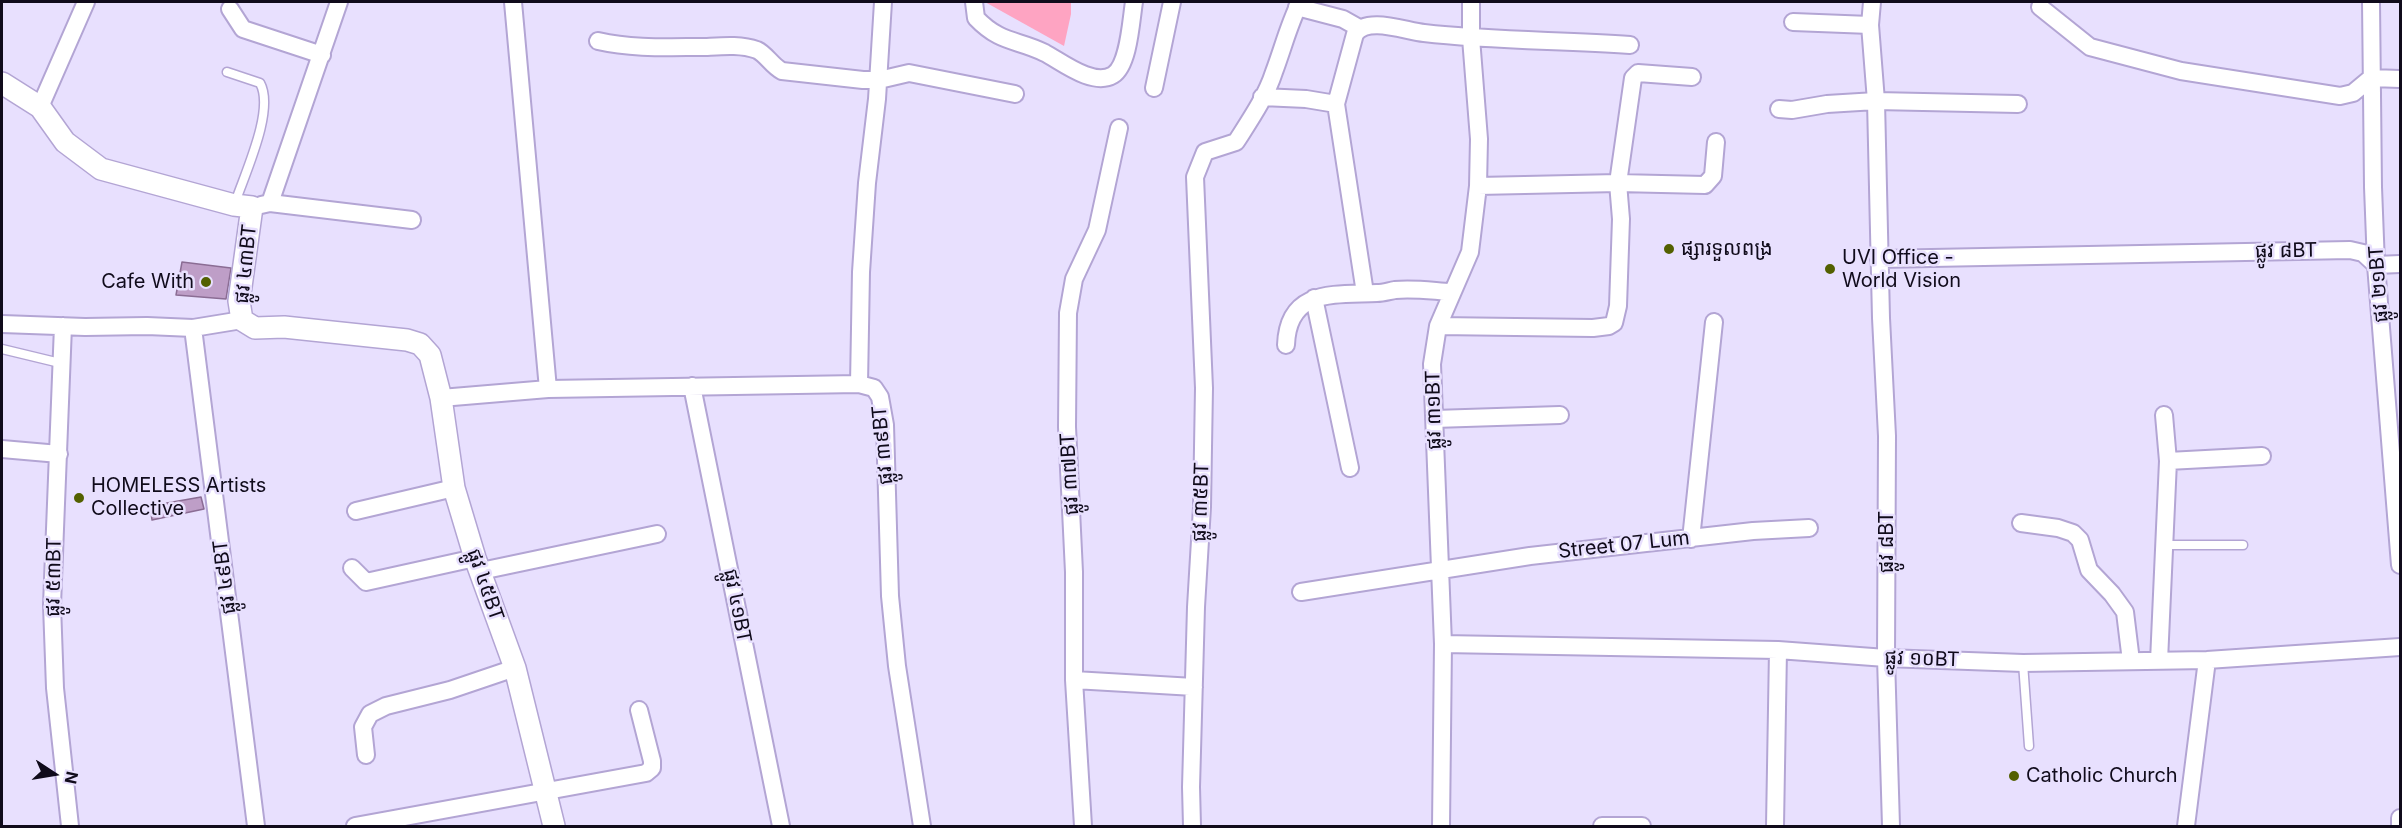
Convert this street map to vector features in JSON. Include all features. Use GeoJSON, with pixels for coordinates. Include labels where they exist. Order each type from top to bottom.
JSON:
{"type":"FeatureCollection","features":[{"type":"Feature","properties":{"kind":"street"},"geometry":{"type":"LineString","coordinates":[[40,107],[86,2]]}},
{"type":"Feature","properties":{"kind":"street"},"geometry":{"type":"LineString","coordinates":[[339,2],[322,55],[252,205],[412,220]]}},
{"type":"Feature","properties":{"kind":"street"},"geometry":{"type":"LineString","coordinates":[[513,2],[548,389]]}},
{"type":"Feature","properties":{"kind":"street"},"geometry":{"type":"LineString","coordinates":[[859,384],[861,272],[867,183],[879,80],[883,2]]}},
{"type":"Feature","properties":{"kind":"street"},"geometry":{"type":"LineString","coordinates":[[974,2],[976,18],[999,38],[1044,52],[1069,68],[1096,79],[1112,76],[1124,62],[1134,2]]}},
{"type":"Feature","properties":{"kind":"street"},"geometry":{"type":"LineString","coordinates":[[1154,88],[1172,2]]}},
{"type":"Feature","properties":{"kind":"street","name":"ផ្លូវ ៣១BT"},"geometry":{"type":"LineString","coordinates":[[1441,826],[1443,644],[1432,364],[1438,326],[1470,252],[1478,186],[1479,140],[1471,38],[1471,2]]}},
{"type":"Feature","properties":{"kind":"street","name":"ផ្លូវ ៨BT"},"geometry":{"type":"LineString","coordinates":[[1872,2],[1870,25],[1876,101],[1879,259],[1887,436],[1886,658],[1891,826]]}},
{"type":"Feature","properties":{"kind":"street","name":"ផ្លូវ ២១BT"},"geometry":{"type":"LineString","coordinates":[[2371,2],[2376,265],[2395,428],[2400,565]]}},
{"type":"Feature","properties":{"kind":"street"},"geometry":{"type":"LineString","coordinates":[[1336,104],[1306,99],[1262,97],[1274,74],[1298,4],[1343,19],[1359,28]]}},
{"type":"Feature","properties":{"kind":"street"},"geometry":{"type":"LineString","coordinates":[[2040,7],[2090,47],[2181,71],[2340,96],[2353,93],[2371,78],[2400,79]]}},
{"type":"Feature","properties":{"kind":"street"},"geometry":{"type":"LineString","coordinates":[[230,9],[243,29],[322,55]]}},
{"type":"Feature","properties":{"kind":"street"},"geometry":{"type":"LineString","coordinates":[[1793,22],[1870,25]]}},
{"type":"Feature","properties":{"kind":"street"},"geometry":{"type":"LineString","coordinates":[[1365,293],[1336,104],[1355,34],[1359,28],[1367,25],[1384,26],[1471,38],[1630,45]]}},
{"type":"Feature","properties":{"kind":"street"},"geometry":{"type":"LineString","coordinates":[[598,41],[619,46],[638,47],[736,46],[758,51],[773,66],[782,70],[879,80],[909,73],[1015,94]]}},
{"type":"Feature","properties":{"kind":"street"},"geometry":{"type":"LineString","coordinates":[[1438,326],[1593,328],[1609,326],[1614,322],[1618,306],[1620,255],[1621,219],[1618,183],[1633,78],[1638,73],[1692,77]]}},
{"type":"Feature","properties":{"kind":"street","name":"ផ្លូវ ៤៣BT"},"geometry":{"type":"LineString","coordinates":[[2,83],[40,107],[65,142],[101,169],[252,205],[239,301],[242,320],[255,328],[284,327],[407,340],[420,344]]}},
{"type":"Feature","properties":{"kind":"street","name":"ផ្លូវ ៣៥BT"},"geometry":{"type":"LineString","coordinates":[[1192,826],[1191,787],[1202,507],[1204,388],[1195,177],[1205,152],[1236,142],[1262,97]]}},
{"type":"Feature","properties":{"kind":"street"},"geometry":{"type":"LineString","coordinates":[[1779,109],[1792,110],[1827,104],[1876,101],[2018,104]]}},
{"type":"Feature","properties":{"kind":"street","name":"ផ្លូវ ៣៧BT"},"geometry":{"type":"LineString","coordinates":[[1083,826],[1074,680],[1074,572],[1067,426],[1068,313],[1074,279],[1099,220],[1119,128]]}},
{"type":"Feature","properties":{"kind":"street"},"geometry":{"type":"LineString","coordinates":[[1478,186],[1618,183],[1705,185],[1713,176],[1716,142]]}},
{"type":"Feature","properties":{"kind":"street","name":"ផ្លូវ ៨BT"},"geometry":{"type":"LineString","coordinates":[[1879,259],[2350,250],[2363,253],[2376,265]]}},
{"type":"Feature","properties":{"kind":"street"},"geometry":{"type":"LineString","coordinates":[[2376,265],[2400,264]]}},
{"type":"Feature","properties":{"kind":"street"},"geometry":{"type":"LineString","coordinates":[[1287,345],[1287,330],[1296,310],[1314,298],[1333,293],[1407,290],[1451,292]]}},
{"type":"Feature","properties":{"kind":"street"},"geometry":{"type":"LineString","coordinates":[[1314,298],[1350,468]]}},
{"type":"Feature","properties":{"kind":"street"},"geometry":{"type":"LineString","coordinates":[[2,324],[193,328],[242,320]]}},
{"type":"Feature","properties":{"kind":"street"},"geometry":{"type":"LineString","coordinates":[[1690,539],[1714,322]]}},
{"type":"Feature","properties":{"kind":"street","name":"ផ្លូវ ៥៣BT"},"geometry":{"type":"LineString","coordinates":[[63,326],[52,605],[56,688],[70,826]]}},
{"type":"Feature","properties":{"kind":"street","name":"ផ្លូវ ៤៩BT"},"geometry":{"type":"LineString","coordinates":[[193,328],[256,826]]}},
{"type":"Feature","properties":{"kind":"street","name":"ផ្លូវ ៤៥BT"},"geometry":{"type":"LineString","coordinates":[[420,344],[430,355],[441,398],[454,488],[515,669],[554,826]]}},
{"type":"Feature","properties":{"kind":"street","name":"ផ្លូវ ៣៩BT"},"geometry":{"type":"LineString","coordinates":[[441,398],[548,389],[859,384],[874,388],[880,397],[885,425],[890,596],[897,666],[922,826]]}},
{"type":"Feature","properties":{"kind":"street","name":"ផ្លូវ ៤១BT"},"geometry":{"type":"LineString","coordinates":[[692,386],[781,826]]}},
{"type":"Feature","properties":{"kind":"street"},"geometry":{"type":"LineString","coordinates":[[1434,419],[1560,415]]}},
{"type":"Feature","properties":{"kind":"street"},"geometry":{"type":"LineString","coordinates":[[2159,661],[2168,460],[2164,415]]}},
{"type":"Feature","properties":{"kind":"street"},"geometry":{"type":"LineString","coordinates":[[2,449],[59,454]]}},
{"type":"Feature","properties":{"kind":"street"},"geometry":{"type":"LineString","coordinates":[[2168,460],[2262,456]]}},
{"type":"Feature","properties":{"kind":"street"},"geometry":{"type":"LineString","coordinates":[[356,511],[454,488]]}},
{"type":"Feature","properties":{"kind":"street"},"geometry":{"type":"LineString","coordinates":[[2021,523],[2058,528],[2073,533],[2080,540],[2089,570],[2125,612],[2131,661]]}},
{"type":"Feature","properties":{"kind":"street","name":"Street 07 Lum"},"geometry":{"type":"LineString","coordinates":[[1301,592],[1530,556],[1809,528]]}},
{"type":"Feature","properties":{"kind":"street"},"geometry":{"type":"LineString","coordinates":[[352,568],[366,582],[657,534]]}},
{"type":"Feature","properties":{"kind":"street","name":"ផ្លូវ ១០BT"},"geometry":{"type":"LineString","coordinates":[[1443,644],[1778,650],[1886,658],[2023,663],[2207,660],[2400,647]]}},
{"type":"Feature","properties":{"kind":"street"},"geometry":{"type":"LineString","coordinates":[[1775,826],[1778,650]]}},
{"type":"Feature","properties":{"kind":"street"},"geometry":{"type":"LineString","coordinates":[[2186,826],[2207,660]]}},
{"type":"Feature","properties":{"kind":"street"},"geometry":{"type":"LineString","coordinates":[[366,755],[363,727],[370,714],[386,706],[450,690],[515,669]]}},
{"type":"Feature","properties":{"kind":"street"},"geometry":{"type":"LineString","coordinates":[[1074,680],[1194,687]]}},
{"type":"Feature","properties":{"kind":"street"},"geometry":{"type":"LineString","coordinates":[[355,826],[650,771],[652,761],[639,710]]}},
{"type":"Feature","properties":{"kind":"street"},"geometry":{"type":"LineString","coordinates":[[2400,818],[2400,826]]}},
{"type":"Feature","properties":{"kind":"street"},"geometry":{"type":"LineString","coordinates":[[1602,826],[1642,826]]}},
{"type":"Feature","properties":{"kind":"lane"},"geometry":{"type":"LineString","coordinates":[[227,72],[261,83],[265,92],[266,104],[252,205]]}},
{"type":"Feature","properties":{"kind":"lane"},"geometry":{"type":"LineString","coordinates":[[2,350],[60,363]]}},
{"type":"Feature","properties":{"kind":"lane"},"geometry":{"type":"LineString","coordinates":[[2165,545],[2243,545]]}},
{"type":"Feature","properties":{"kind":"lane"},"geometry":{"type":"LineString","coordinates":[[2023,663],[2029,746]]}},
{"type":"Feature","properties":{"kind":"shaded area"},"geometry":{"type":"Polygon","coordinates":[[[985,2],[1071,2],[1071,14],[1064,46],[985,2]]]}},
{"type":"Feature","properties":{"kind":"building","name":"Cafe With"},"geometry":{"type":"Polygon","coordinates":[[[182,262],[231,268],[226,299],[176,295],[182,262]]]}},
{"type":"Feature","properties":{"kind":"building"},"geometry":{"type":"Polygon","coordinates":[[[201,497],[204,509],[152,520],[150,506],[201,497]]]}},
{"type":"Feature","properties":{"kind":"place","name":"ផ្សារទួលពង្រ"},"geometry":{"type":"Point","coordinates":[1669,249]}},
{"type":"Feature","properties":{"kind":"place","name":"UVI Office - World Vision"},"geometry":{"type":"Point","coordinates":[1830,269]}},
{"type":"Feature","properties":{"kind":"place","name":"Cafe With"},"geometry":{"type":"Point","coordinates":[206,282]}},
{"type":"Feature","properties":{"kind":"place","name":"HOMELESS Artists Collective"},"geometry":{"type":"Point","coordinates":[79,498]}},
{"type":"Feature","properties":{"kind":"place","name":"Catholic Church"},"geometry":{"type":"Point","coordinates":[2014,776]}}]}
